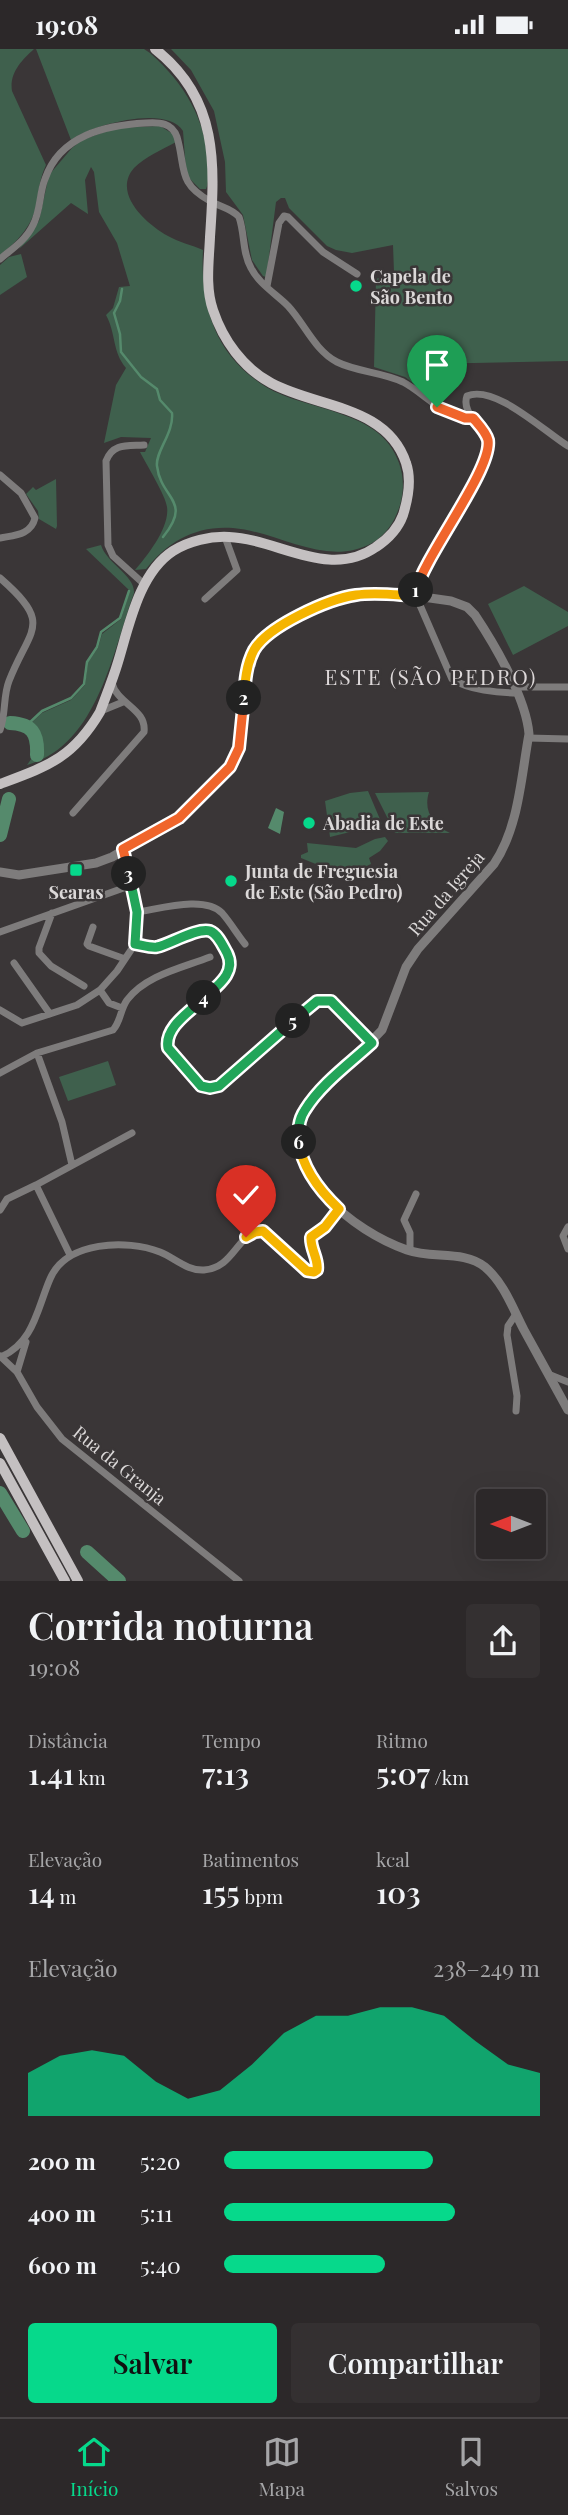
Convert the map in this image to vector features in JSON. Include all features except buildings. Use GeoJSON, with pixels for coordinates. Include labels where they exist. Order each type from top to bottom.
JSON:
{"type":"FeatureCollection","features":[{"type":"Feature","properties":{"kind":"main road"},"geometry":{"type":"LineString","coordinates":[[0,784],[49,765],[74,748],[110,696],[112,680],[145,585],[172,551],[192,542],[225,537],[250,540],[311,558],[352,558],[371,551],[390,536],[401,520],[405,508],[408,480],[406,464],[398,446],[379,424],[271,383],[248,366],[226,339],[209,295],[214,161],[204,116],[185,79],[155,49]]}},
{"type":"Feature","properties":{"kind":"main road"},"geometry":{"type":"LineString","coordinates":[[0,1438],[78,1580]]}},
{"type":"Feature","properties":{"kind":"main road"},"geometry":{"type":"LineString","coordinates":[[0,1463],[65,1580]]}},
{"type":"Feature","properties":{"kind":"street"},"geometry":{"type":"LineString","coordinates":[[0,260],[20,243],[33,227],[39,212],[44,182],[54,162],[71,144],[99,130],[115,126],[158,123],[172,127],[180,145],[185,179],[196,192],[213,203],[230,209],[239,217],[247,260],[260,281],[290,308],[318,346],[333,360],[401,381],[437,407],[465,418],[473,418]]}},
{"type":"Feature","properties":{"kind":"street"},"geometry":{"type":"LineString","coordinates":[[267,286],[279,223],[284,216],[323,252],[356,274]]}},
{"type":"Feature","properties":{"kind":"street"},"geometry":{"type":"LineString","coordinates":[[568,446],[519,412],[489,396],[467,396],[465,404],[486,435],[487,454],[477,477],[422,572],[416,596],[445,665],[453,679],[463,685],[502,693],[568,687]]}},
{"type":"Feature","properties":{"kind":"street"},"geometry":{"type":"LineString","coordinates":[[144,445],[117,447],[106,461],[108,545],[113,556],[145,585]]}},
{"type":"Feature","properties":{"kind":"street"},"geometry":{"type":"LineString","coordinates":[[0,475],[21,493],[36,518],[27,532],[0,538]]}},
{"type":"Feature","properties":{"kind":"street"},"geometry":{"type":"LineString","coordinates":[[205,599],[237,570],[225,537]]}},
{"type":"Feature","properties":{"kind":"street"},"geometry":{"type":"LineString","coordinates":[[0,577],[26,603],[34,622],[31,638],[9,682],[0,730]]}},
{"type":"Feature","properties":{"kind":"street","name":"Rua da Igreja"},"geometry":{"type":"LineString","coordinates":[[0,872],[19,875],[96,863],[179,818],[230,767],[239,748],[249,660],[260,642],[283,625],[346,597],[369,594],[416,596],[452,601],[467,607],[481,623],[516,690],[528,724],[528,739],[510,830],[501,854],[486,875],[446,915],[406,967],[382,1030],[372,1043],[329,1082],[304,1111],[298,1127],[300,1148],[308,1169],[323,1194],[378,1238],[410,1251],[473,1260],[486,1268],[516,1314],[568,1410]]}},
{"type":"Feature","properties":{"kind":"street"},"geometry":{"type":"LineString","coordinates":[[73,813],[144,732],[145,723],[140,714],[110,696]]}},
{"type":"Feature","properties":{"kind":"street"},"geometry":{"type":"LineString","coordinates":[[528,739],[568,739]]}},
{"type":"Feature","properties":{"kind":"street"},"geometry":{"type":"LineString","coordinates":[[0,1010],[22,1023],[77,1005],[100,990],[125,959],[135,944],[137,912],[123,849]]}},
{"type":"Feature","properties":{"kind":"street"},"geometry":{"type":"LineString","coordinates":[[0,932],[132,885]]}},
{"type":"Feature","properties":{"kind":"street"},"geometry":{"type":"LineString","coordinates":[[137,912],[194,904],[208,905],[221,913],[244,944]]}},
{"type":"Feature","properties":{"kind":"street"},"geometry":{"type":"LineString","coordinates":[[52,913],[39,953],[51,966],[84,986]]}},
{"type":"Feature","properties":{"kind":"street"},"geometry":{"type":"LineString","coordinates":[[93,927],[87,944],[89,946],[125,959]]}},
{"type":"Feature","properties":{"kind":"street"},"geometry":{"type":"LineString","coordinates":[[135,944],[158,947],[209,931],[216,935],[228,955],[230,961],[227,977],[169,1032],[167,1040],[168,1048],[201,1086],[219,1086],[317,1001],[323,999],[334,1002],[372,1043]]}},
{"type":"Feature","properties":{"kind":"street"},"geometry":{"type":"LineString","coordinates":[[0,1073],[37,1053],[113,1030],[119,1021],[122,1008],[143,984],[210,957]]}},
{"type":"Feature","properties":{"kind":"street"},"geometry":{"type":"LineString","coordinates":[[14,963],[50,1014]]}},
{"type":"Feature","properties":{"kind":"street"},"geometry":{"type":"LineString","coordinates":[[100,990],[109,1003],[122,1008]]}},
{"type":"Feature","properties":{"kind":"street"},"geometry":{"type":"LineString","coordinates":[[37,1053],[62,1122],[72,1165]]}},
{"type":"Feature","properties":{"kind":"street"},"geometry":{"type":"LineString","coordinates":[[0,1210],[7,1199],[132,1133]]}},
{"type":"Feature","properties":{"kind":"street"},"geometry":{"type":"LineString","coordinates":[[36,1185],[70,1255]]}},
{"type":"Feature","properties":{"kind":"street"},"geometry":{"type":"LineString","coordinates":[[410,1251],[410,1233],[404,1220],[416,1194]]}},
{"type":"Feature","properties":{"kind":"street"},"geometry":{"type":"LineString","coordinates":[[17,1372],[54,1271],[70,1255],[101,1247],[144,1247],[161,1252],[187,1267],[206,1270],[221,1266],[249,1235],[259,1231],[268,1234],[303,1268],[314,1272],[318,1267],[311,1237],[325,1227],[339,1209]]}},
{"type":"Feature","properties":{"kind":"street"},"geometry":{"type":"LineString","coordinates":[[568,1227],[563,1236],[568,1249]]}},
{"type":"Feature","properties":{"kind":"street"},"geometry":{"type":"LineString","coordinates":[[516,1314],[508,1327],[507,1335],[516,1388],[516,1411]]}},
{"type":"Feature","properties":{"kind":"street"},"geometry":{"type":"LineString","coordinates":[[1,1357],[18,1348],[27,1339]]}},
{"type":"Feature","properties":{"kind":"street","name":"Rua da Granja"},"geometry":{"type":"LineString","coordinates":[[1,1357],[17,1372],[37,1407],[62,1439],[239,1580]]}},
{"type":"Feature","properties":{"kind":"street"},"geometry":{"type":"LineString","coordinates":[[548,1374],[568,1382]]}},
{"type":"Feature","properties":{"kind":"shaded area"},"geometry":{"type":"Polygon","coordinates":[[[0,49],[34,49],[14,73],[12,91],[46,165],[32,218],[19,238],[0,255],[0,49]]]}},
{"type":"Feature","properties":{"kind":"shaded area"},"geometry":{"type":"Polygon","coordinates":[[[36,49],[144,49],[150,53],[183,90],[198,118],[207,150],[206,189],[200,189],[189,178],[183,131],[174,123],[162,119],[128,120],[95,128],[71,140],[36,49]]]}},
{"type":"Feature","properties":{"kind":"shaded area"},"geometry":{"type":"Polygon","coordinates":[[[171,49],[568,49],[568,361],[424,364],[439,390],[432,397],[405,377],[374,367],[376,279],[394,272],[393,245],[352,253],[336,250],[327,246],[289,208],[285,198],[281,198],[276,202],[267,272],[266,277],[263,276],[252,260],[243,215],[226,192],[225,162],[214,111],[191,70],[171,49]]]}},
{"type":"Feature","properties":{"kind":"shaded area"},"geometry":{"type":"Polygon","coordinates":[[[160,126],[173,134],[176,142],[134,168],[128,178],[129,197],[134,207],[159,231],[203,250],[204,291],[208,310],[223,345],[249,375],[266,387],[360,422],[377,432],[390,445],[402,473],[402,495],[390,527],[372,543],[355,550],[337,552],[303,546],[251,531],[233,528],[207,529],[174,543],[146,569],[135,570],[162,532],[167,507],[140,452],[145,452],[151,438],[121,437],[104,443],[116,385],[126,368],[118,355],[106,315],[113,308],[119,287],[130,286],[117,243],[99,212],[91,167],[85,180],[88,214],[71,203],[19,249],[39,221],[49,175],[72,148],[82,140],[116,128],[160,126]]]}},
{"type":"Feature","properties":{"kind":"shaded area"},"geometry":{"type":"Polygon","coordinates":[[[21,254],[27,277],[0,295],[0,265],[9,257],[21,254]]]}},
{"type":"Feature","properties":{"kind":"shaded area"},"geometry":{"type":"Polygon","coordinates":[[[56,479],[56,529],[39,519],[38,511],[26,494],[33,487],[36,490],[56,479]]]}},
{"type":"Feature","properties":{"kind":"shaded area"},"geometry":{"type":"Polygon","coordinates":[[[101,545],[133,587],[134,593],[118,643],[86,718],[70,739],[51,755],[27,765],[39,751],[38,739],[29,725],[42,713],[71,700],[85,685],[88,662],[98,648],[102,634],[121,619],[130,591],[86,549],[101,545]]]}},
{"type":"Feature","properties":{"kind":"shaded area"},"geometry":{"type":"Polygon","coordinates":[[[524,586],[568,612],[568,626],[513,655],[488,604],[524,586]]]}},
{"type":"Feature","properties":{"kind":"shaded area"},"geometry":{"type":"Polygon","coordinates":[[[368,791],[382,824],[330,837],[325,801],[350,793],[368,791]]]}},
{"type":"Feature","properties":{"kind":"shaded area"},"geometry":{"type":"Polygon","coordinates":[[[429,792],[427,805],[431,817],[450,833],[395,833],[375,793],[429,792]]]}},
{"type":"Feature","properties":{"kind":"shaded area"},"geometry":{"type":"Polygon","coordinates":[[[276,808],[284,812],[280,834],[268,828],[276,808]]]}},
{"type":"Feature","properties":{"kind":"shaded area"},"geometry":{"type":"Polygon","coordinates":[[[385,837],[388,841],[380,851],[369,858],[371,864],[345,876],[301,858],[301,855],[308,852],[307,843],[356,848],[385,837]]]}},
{"type":"Feature","properties":{"kind":"shaded area"},"geometry":{"type":"Polygon","coordinates":[[[108,1061],[116,1085],[68,1101],[59,1077],[108,1061]]]}},
{"type":"Feature","properties":{"kind":"waterway"},"geometry":{"type":"LineString","coordinates":[[122,289],[114,313],[120,334],[121,352],[141,377],[157,389],[160,400],[172,413],[170,428],[157,461],[160,477],[175,507],[172,525],[163,537]]}},
{"type":"Feature","properties":{"kind":"waterway"},"geometry":{"type":"LineString","coordinates":[[27,725],[42,711],[71,698],[84,684],[87,662],[97,647],[101,632],[120,618],[129,591]]}},
{"type":"Feature","properties":{"kind":"waterway"},"geometry":{"type":"LineString","coordinates":[[10,723],[24,725],[32,731],[35,735],[37,755]]}},
{"type":"Feature","properties":{"kind":"waterway"},"geometry":{"type":"LineString","coordinates":[[0,835],[9,799]]}},
{"type":"Feature","properties":{"kind":"waterway"},"geometry":{"type":"LineString","coordinates":[[0,1493],[23,1531]]}},
{"type":"Feature","properties":{"kind":"waterway"},"geometry":{"type":"LineString","coordinates":[[87,1552],[119,1581]]}},
{"type":"Feature","properties":{"kind":"place","name":"Capela de São Bento"},"geometry":{"type":"Point","coordinates":[356,286]}},
{"type":"Feature","properties":{"kind":"place","name":"Abadia de Este"},"geometry":{"type":"Point","coordinates":[309,823]}},
{"type":"Feature","properties":{"kind":"place","name":"Searas"},"geometry":{"type":"Point","coordinates":[76,870]}},
{"type":"Feature","properties":{"kind":"place","name":"Junta de Freguesia de Este (São Pedro)"},"geometry":{"type":"Point","coordinates":[231,881]}},
{"type":"Feature","properties":{"kind":"district","name":"ESTE (SÃO PEDRO)"},"geometry":{"type":"Point","coordinates":[431,676]}},
{"type":"Feature","properties":{"kind":"route"},"geometry":{"type":"LineString","coordinates":[[246,1237],[263,1231],[307,1271],[317,1270],[318,1263],[311,1237],[331,1221],[339,1209],[323,1194],[308,1169],[300,1148],[298,1127],[304,1111],[329,1082],[372,1043],[334,1002],[323,999],[317,1001],[219,1086],[201,1086],[168,1048],[167,1040],[169,1032],[227,977],[230,961],[216,935],[209,931],[158,947],[135,944],[137,912],[123,849],[179,818],[230,767],[239,748],[249,660],[260,642],[276,628],[327,604],[358,594],[416,596],[422,572],[477,477],[488,446],[486,435],[473,418],[465,418],[437,407]]}}]}
